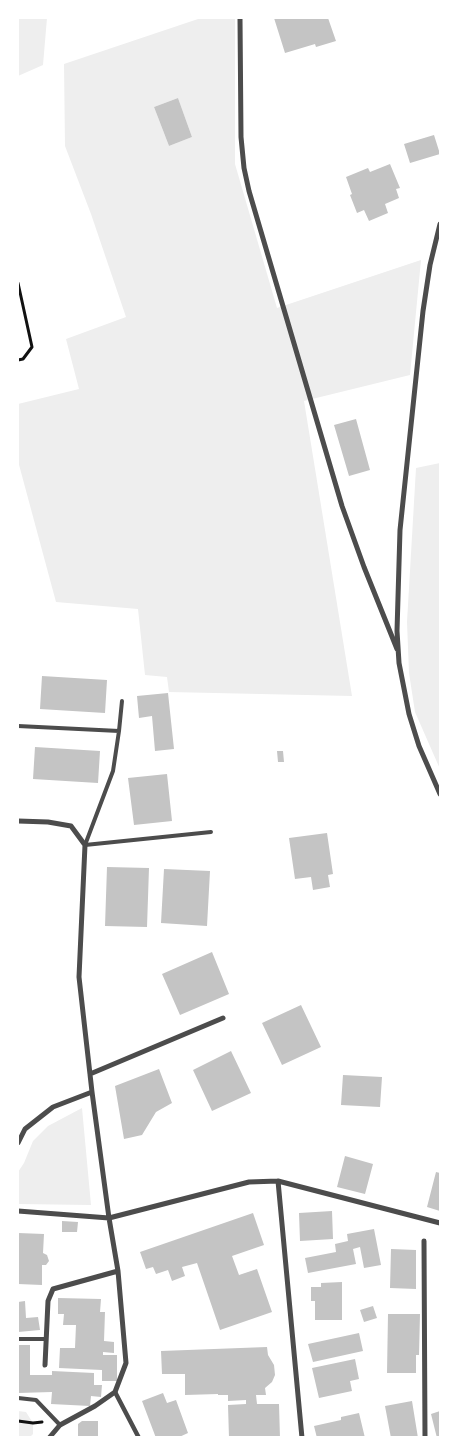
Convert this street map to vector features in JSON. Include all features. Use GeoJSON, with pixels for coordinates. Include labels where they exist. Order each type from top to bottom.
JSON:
{"type":"FeatureCollection","features":[{"type":"Feature","properties":{"kind":"street"},"geometry":{"type":"LineString","coordinates":[[240,18],[241,136],[244,168],[249,191],[342,506],[397,649]]}},
{"type":"Feature","properties":{"kind":"street"},"geometry":{"type":"LineString","coordinates":[[440,224],[426,286],[402,502],[398,572],[397,649],[408,714],[440,794]]}},
{"type":"Feature","properties":{"kind":"street"},"geometry":{"type":"LineString","coordinates":[[18,821],[48,822],[71,826],[85,845],[79,977],[92,1092],[122,1301],[126,1363],[115,1392],[95,1406],[59,1423],[49,1438]]}},
{"type":"Feature","properties":{"kind":"street"},"geometry":{"type":"LineString","coordinates":[[90,1074],[223,1018]]}},
{"type":"Feature","properties":{"kind":"street"},"geometry":{"type":"LineString","coordinates":[[18,1143],[25,1129],[53,1107],[92,1092]]}},
{"type":"Feature","properties":{"kind":"street"},"geometry":{"type":"LineString","coordinates":[[278,1181],[302,1438]]}},
{"type":"Feature","properties":{"kind":"street"},"geometry":{"type":"LineString","coordinates":[[18,1211],[109,1218],[249,1182],[278,1181],[440,1223]]}},
{"type":"Feature","properties":{"kind":"street"},"geometry":{"type":"LineString","coordinates":[[424,1241],[425,1438]]}},
{"type":"Feature","properties":{"kind":"street"},"geometry":{"type":"LineString","coordinates":[[45,1365],[48,1301],[53,1289],[118,1271]]}},
{"type":"Feature","properties":{"kind":"street"},"geometry":{"type":"LineString","coordinates":[[115,1392],[139,1438]]}},
{"type":"Feature","properties":{"kind":"lane"},"geometry":{"type":"LineString","coordinates":[[122,702],[112,771],[85,845],[211,832]]}},
{"type":"Feature","properties":{"kind":"lane"},"geometry":{"type":"LineString","coordinates":[[18,726],[119,731]]}},
{"type":"Feature","properties":{"kind":"lane"},"geometry":{"type":"LineString","coordinates":[[18,1339],[46,1339]]}},
{"type":"Feature","properties":{"kind":"lane"},"geometry":{"type":"LineString","coordinates":[[18,1398],[36,1400],[59,1423]]}},
{"type":"Feature","properties":{"kind":"path"},"geometry":{"type":"LineString","coordinates":[[18,283],[32,347],[23,359],[18,360]]}},
{"type":"Feature","properties":{"kind":"path"},"geometry":{"type":"LineString","coordinates":[[18,1421],[59,1423]]}},
{"type":"Feature","properties":{"kind":"shaded area"},"geometry":{"type":"Polygon","coordinates":[[[18,18],[47,18],[43,65],[18,76],[18,18]]]}},
{"type":"Feature","properties":{"kind":"shaded area"},"geometry":{"type":"Polygon","coordinates":[[[201,18],[235,18],[235,164],[277,308],[421,260],[410,375],[304,401],[352,696],[169,692],[167,677],[145,675],[138,609],[56,602],[18,461],[18,404],[79,389],[66,339],[126,317],[91,214],[65,146],[64,64],[201,18]],[[178,98],[154,107],[169,146],[192,137],[178,98]]]}},
{"type":"Feature","properties":{"kind":"shaded area"},"geometry":{"type":"Polygon","coordinates":[[[440,463],[440,769],[415,712],[409,673],[407,622],[416,468],[440,463]]]}},
{"type":"Feature","properties":{"kind":"shaded area"},"geometry":{"type":"Polygon","coordinates":[[[82,1108],[91,1205],[18,1204],[18,1172],[33,1141],[48,1126],[82,1108]]]}},
{"type":"Feature","properties":{"kind":"shaded area"},"geometry":{"type":"Polygon","coordinates":[[[18,1411],[26,1412],[33,1423],[33,1434],[30,1437],[18,1438],[18,1411]]]}},
{"type":"Feature","properties":{"kind":"building"},"geometry":{"type":"Polygon","coordinates":[[[274,18],[328,18],[336,41],[316,47],[315,44],[285,53],[274,18]]]}},
{"type":"Feature","properties":{"kind":"building"},"geometry":{"type":"Polygon","coordinates":[[[178,98],[192,137],[169,146],[154,107],[178,98]]]}},
{"type":"Feature","properties":{"kind":"building"},"geometry":{"type":"Polygon","coordinates":[[[434,135],[440,154],[410,163],[404,144],[434,135]]]}},
{"type":"Feature","properties":{"kind":"building"},"geometry":{"type":"Polygon","coordinates":[[[390,164],[400,188],[396,189],[399,198],[385,204],[388,213],[369,221],[364,210],[357,213],[346,177],[368,168],[370,172],[390,164]]]}},
{"type":"Feature","properties":{"kind":"building"},"geometry":{"type":"Polygon","coordinates":[[[356,419],[370,470],[349,476],[334,425],[356,419]]]}},
{"type":"Feature","properties":{"kind":"building"},"geometry":{"type":"Polygon","coordinates":[[[42,676],[107,680],[105,713],[40,709],[42,676]]]}},
{"type":"Feature","properties":{"kind":"building"},"geometry":{"type":"Polygon","coordinates":[[[168,693],[174,749],[155,751],[152,716],[139,718],[137,696],[168,693]]]}},
{"type":"Feature","properties":{"kind":"building"},"geometry":{"type":"Polygon","coordinates":[[[35,747],[100,751],[98,783],[33,779],[35,747]]]}},
{"type":"Feature","properties":{"kind":"building"},"geometry":{"type":"Polygon","coordinates":[[[277,751],[283,751],[284,762],[278,762],[277,751]]]}},
{"type":"Feature","properties":{"kind":"building"},"geometry":{"type":"Polygon","coordinates":[[[167,774],[172,821],[134,825],[128,778],[167,774]]]}},
{"type":"Feature","properties":{"kind":"building"},"geometry":{"type":"Polygon","coordinates":[[[327,833],[333,874],[328,875],[330,887],[313,890],[311,877],[295,879],[289,838],[327,833]]]}},
{"type":"Feature","properties":{"kind":"building"},"geometry":{"type":"Polygon","coordinates":[[[107,867],[149,868],[147,927],[105,926],[107,867]]]}},
{"type":"Feature","properties":{"kind":"building"},"geometry":{"type":"Polygon","coordinates":[[[164,869],[210,871],[207,926],[161,923],[164,869]]]}},
{"type":"Feature","properties":{"kind":"building"},"geometry":{"type":"Polygon","coordinates":[[[212,952],[229,994],[180,1015],[162,974],[212,952]]]}},
{"type":"Feature","properties":{"kind":"building"},"geometry":{"type":"Polygon","coordinates":[[[301,1005],[321,1047],[282,1065],[262,1023],[301,1005]]]}},
{"type":"Feature","properties":{"kind":"building"},"geometry":{"type":"Polygon","coordinates":[[[231,1051],[251,1093],[212,1111],[193,1070],[231,1051]]]}},
{"type":"Feature","properties":{"kind":"building"},"geometry":{"type":"Polygon","coordinates":[[[159,1069],[172,1103],[156,1112],[142,1135],[124,1139],[115,1086],[159,1069]]]}},
{"type":"Feature","properties":{"kind":"building"},"geometry":{"type":"Polygon","coordinates":[[[343,1075],[382,1077],[380,1107],[341,1105],[343,1075]]]}},
{"type":"Feature","properties":{"kind":"building"},"geometry":{"type":"Polygon","coordinates":[[[345,1156],[373,1164],[365,1194],[337,1187],[345,1156]]]}},
{"type":"Feature","properties":{"kind":"building"},"geometry":{"type":"Polygon","coordinates":[[[436,1172],[440,1173],[440,1211],[427,1207],[436,1172]]]}},
{"type":"Feature","properties":{"kind":"building"},"geometry":{"type":"Polygon","coordinates":[[[332,1211],[333,1239],[300,1241],[299,1213],[332,1211]]]}},
{"type":"Feature","properties":{"kind":"building"},"geometry":{"type":"Polygon","coordinates":[[[253,1213],[264,1245],[232,1256],[239,1275],[257,1269],[272,1312],[220,1330],[197,1263],[182,1267],[185,1276],[172,1281],[168,1270],[156,1274],[153,1267],[146,1269],[140,1252],[253,1213]]]}},
{"type":"Feature","properties":{"kind":"building"},"geometry":{"type":"Polygon","coordinates":[[[62,1221],[78,1222],[77,1232],[62,1232],[62,1221]]]}},
{"type":"Feature","properties":{"kind":"building"},"geometry":{"type":"Polygon","coordinates":[[[374,1229],[381,1265],[364,1268],[360,1247],[353,1249],[356,1264],[308,1273],[305,1258],[336,1252],[335,1244],[348,1241],[347,1234],[374,1229]]]}},
{"type":"Feature","properties":{"kind":"building"},"geometry":{"type":"Polygon","coordinates":[[[18,1233],[44,1234],[43,1253],[47,1255],[49,1261],[46,1265],[42,1265],[42,1285],[18,1284],[18,1233]]]}},
{"type":"Feature","properties":{"kind":"building"},"geometry":{"type":"Polygon","coordinates":[[[391,1249],[416,1250],[416,1289],[390,1288],[391,1249]]]}},
{"type":"Feature","properties":{"kind":"building"},"geometry":{"type":"Polygon","coordinates":[[[342,1282],[342,1320],[315,1320],[315,1301],[311,1301],[311,1287],[321,1287],[321,1283],[342,1282]]]}},
{"type":"Feature","properties":{"kind":"building"},"geometry":{"type":"Polygon","coordinates":[[[58,1298],[101,1299],[100,1312],[105,1312],[104,1341],[114,1342],[114,1353],[103,1352],[103,1355],[117,1355],[117,1381],[102,1381],[102,1370],[59,1368],[60,1348],[75,1348],[76,1325],[63,1325],[64,1314],[58,1314],[58,1298]]]}},
{"type":"Feature","properties":{"kind":"building"},"geometry":{"type":"Polygon","coordinates":[[[25,1301],[26,1318],[38,1317],[40,1330],[18,1332],[18,1302],[25,1301]]]}},
{"type":"Feature","properties":{"kind":"building"},"geometry":{"type":"Polygon","coordinates":[[[373,1306],[377,1318],[364,1322],[360,1310],[373,1306]]]}},
{"type":"Feature","properties":{"kind":"building"},"geometry":{"type":"Polygon","coordinates":[[[388,1314],[420,1314],[419,1355],[416,1355],[416,1373],[387,1373],[388,1314]]]}},
{"type":"Feature","properties":{"kind":"building"},"geometry":{"type":"Polygon","coordinates":[[[359,1333],[363,1351],[313,1362],[308,1344],[359,1333]]]}},
{"type":"Feature","properties":{"kind":"building"},"geometry":{"type":"Polygon","coordinates":[[[18,1345],[30,1345],[30,1375],[52,1375],[52,1371],[94,1373],[94,1385],[102,1385],[101,1397],[91,1396],[90,1406],[51,1404],[52,1392],[18,1393],[18,1345]]]}},
{"type":"Feature","properties":{"kind":"building"},"geometry":{"type":"Polygon","coordinates":[[[267,1347],[268,1355],[274,1365],[275,1375],[272,1382],[265,1388],[266,1395],[256,1395],[257,1404],[279,1404],[280,1438],[229,1438],[228,1405],[246,1404],[246,1400],[228,1401],[228,1395],[218,1394],[185,1395],[185,1374],[162,1374],[161,1351],[267,1347]]]}},
{"type":"Feature","properties":{"kind":"building"},"geometry":{"type":"Polygon","coordinates":[[[355,1359],[359,1379],[350,1381],[352,1391],[319,1398],[312,1368],[355,1359]]]}},
{"type":"Feature","properties":{"kind":"building"},"geometry":{"type":"Polygon","coordinates":[[[163,1393],[167,1403],[176,1400],[188,1433],[177,1438],[156,1438],[142,1401],[163,1393]]]}},
{"type":"Feature","properties":{"kind":"building"},"geometry":{"type":"Polygon","coordinates":[[[412,1401],[418,1438],[391,1438],[385,1406],[412,1401]]]}},
{"type":"Feature","properties":{"kind":"building"},"geometry":{"type":"Polygon","coordinates":[[[440,1411],[440,1438],[437,1438],[431,1414],[440,1411]]]}},
{"type":"Feature","properties":{"kind":"building"},"geometry":{"type":"Polygon","coordinates":[[[359,1413],[365,1438],[317,1438],[314,1426],[341,1420],[341,1417],[359,1413]]]}},
{"type":"Feature","properties":{"kind":"building"},"geometry":{"type":"Polygon","coordinates":[[[82,1421],[98,1421],[98,1438],[78,1438],[78,1424],[82,1421]]]}}]}
